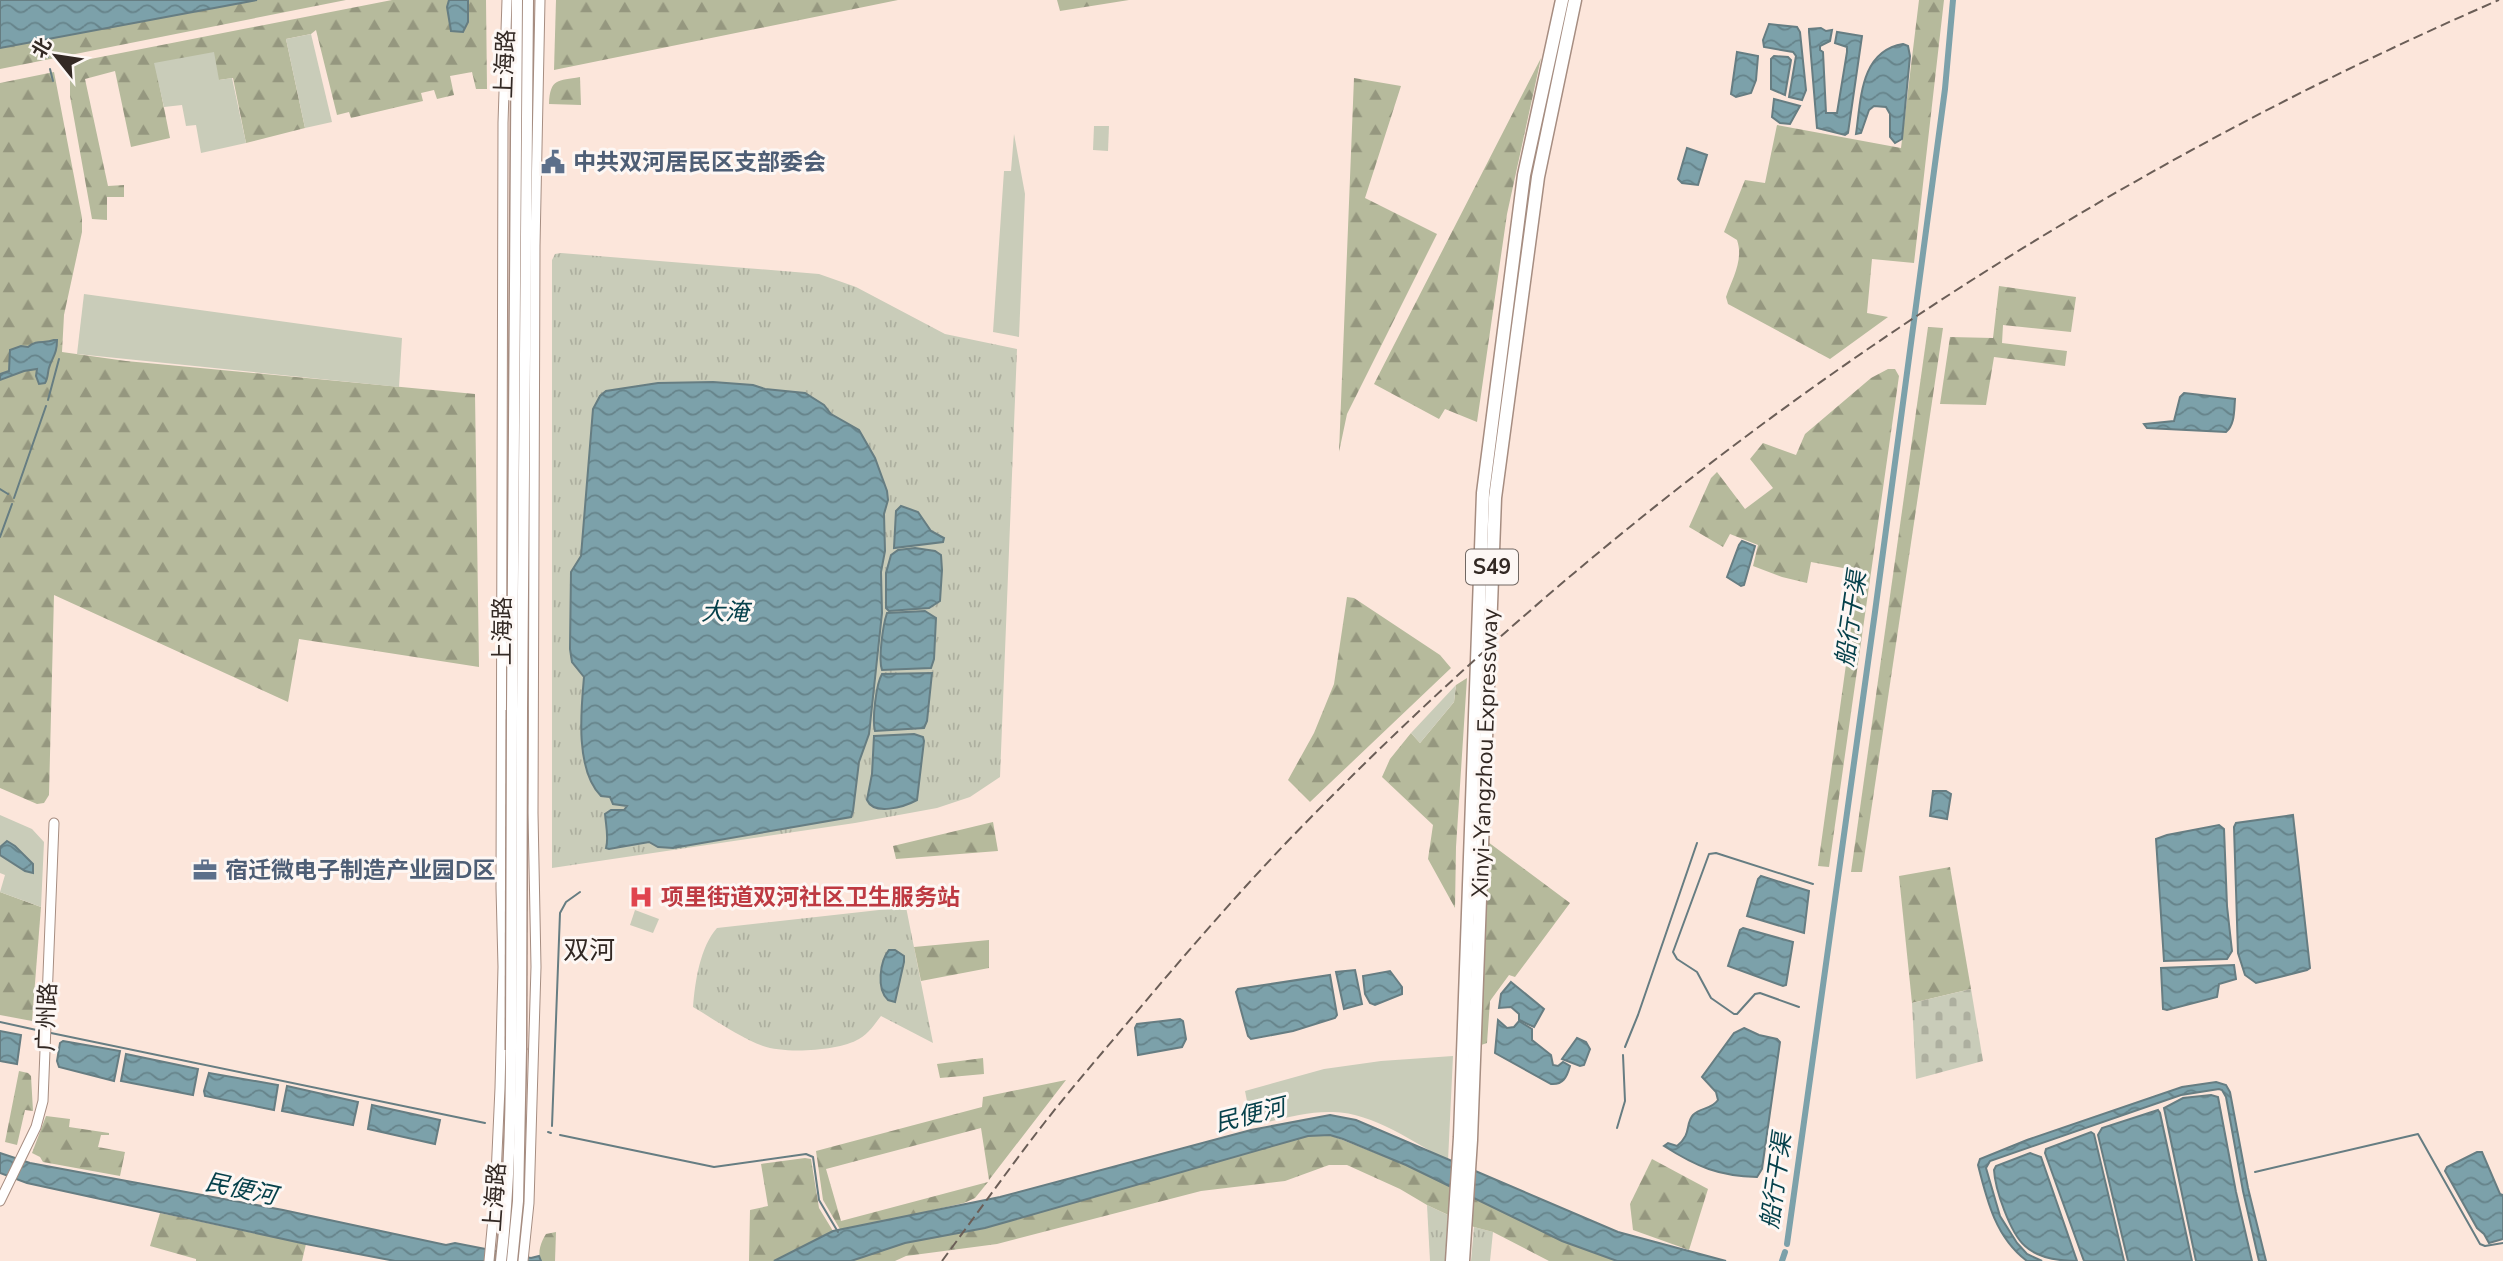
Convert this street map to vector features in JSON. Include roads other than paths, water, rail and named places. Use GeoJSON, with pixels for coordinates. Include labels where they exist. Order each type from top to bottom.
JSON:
{"type":"FeatureCollection","features":[{"type":"Feature","properties":{"kind":"highway","name":"上海路"},"geometry":{"type":"LineString","coordinates":[[512,1261],[518,1202],[517,0]]}},
{"type":"Feature","properties":{"kind":"highway","name":"上海路"},"geometry":{"type":"LineString","coordinates":[[517,710],[528,0]]}},
{"type":"Feature","properties":{"kind":"highway","name":"Xinyi-Yangzhou Expressway"},"geometry":{"type":"LineString","coordinates":[[1463,1261],[1483,493],[1524,175],[1562,0]]}},
{"type":"Feature","properties":{"kind":"highway","name":"Xinyi-Yangzhou Expressway"},"geometry":{"type":"LineString","coordinates":[[1465,1138],[1495,498],[1538,177],[1575,0]]}},
{"type":"Feature","properties":{"kind":"highway","name":"上海路"},"geometry":{"type":"LineString","coordinates":[[500,1261],[518,1202]]}},
{"type":"Feature","properties":{"kind":"highway","name":"Xinyi-Yangzhou Expressway"},"geometry":{"type":"LineString","coordinates":[[1452,1261],[1462,1221]]}},
{"type":"Feature","properties":{"kind":"main road","name":"上海路"},"geometry":{"type":"LineString","coordinates":[[489,1261],[495,1197],[503,967],[503,136],[507,0]]}},
{"type":"Feature","properties":{"kind":"main road","name":"上海路"},"geometry":{"type":"LineString","coordinates":[[523,1261],[518,1202],[536,967],[533,827],[535,259],[540,0]]}},
{"type":"Feature","properties":{"kind":"main road","name":"广州路"},"geometry":{"type":"LineString","coordinates":[[0,1201],[37,1127],[43,1101],[54,823]]}},
{"type":"Feature","properties":{"kind":"main road"},"geometry":{"type":"LineString","coordinates":[[502,825],[506,834],[517,841],[528,835],[533,827]]}},
{"type":"Feature","properties":{"kind":"main road"},"geometry":{"type":"LineString","coordinates":[[503,967],[510,932],[514,925],[522,923],[531,928],[536,967]]}},
{"type":"Feature","properties":{"kind":"water"},"geometry":{"type":"Polygon","coordinates":[[[0,0],[257,0],[0,48],[0,0]]]}},
{"type":"Feature","properties":{"kind":"water"},"geometry":{"type":"Polygon","coordinates":[[[449,0],[468,0],[468,22],[463,32],[451,31],[447,7],[449,0]]]}},
{"type":"Feature","properties":{"kind":"water"},"geometry":{"type":"Polygon","coordinates":[[[1769,24],[1797,27],[1800,32],[1806,90],[1802,100],[1789,97],[1796,56],[1793,52],[1764,47],[1763,40],[1769,24]]]}},
{"type":"Feature","properties":{"kind":"water"},"geometry":{"type":"Polygon","coordinates":[[[1809,29],[1832,30],[1830,41],[1820,46],[1823,52],[1826,113],[1837,113],[1847,52],[1847,47],[1835,43],[1837,32],[1862,36],[1848,133],[1845,135],[1817,128],[1809,29]]]}},
{"type":"Feature","properties":{"kind":"water"},"geometry":{"type":"Polygon","coordinates":[[[1903,44],[1908,46],[1910,56],[1902,139],[1895,143],[1890,137],[1890,114],[1886,107],[1874,106],[1869,110],[1861,133],[1856,134],[1862,92],[1871,67],[1878,56],[1889,48],[1903,44]]]}},
{"type":"Feature","properties":{"kind":"water"},"geometry":{"type":"Polygon","coordinates":[[[1737,52],[1758,56],[1756,80],[1751,93],[1736,97],[1731,94],[1737,52]]]}},
{"type":"Feature","properties":{"kind":"water"},"geometry":{"type":"Polygon","coordinates":[[[1774,56],[1788,57],[1791,60],[1785,95],[1771,89],[1771,59],[1774,56]]]}},
{"type":"Feature","properties":{"kind":"water"},"geometry":{"type":"Polygon","coordinates":[[[1774,99],[1800,106],[1790,124],[1780,123],[1772,117],[1774,99]]]}},
{"type":"Feature","properties":{"kind":"water"},"geometry":{"type":"Polygon","coordinates":[[[1687,148],[1707,155],[1698,185],[1682,183],[1678,179],[1687,148]]]}},
{"type":"Feature","properties":{"kind":"water"},"geometry":{"type":"Polygon","coordinates":[[[57,340],[45,383],[39,384],[37,369],[0,380],[0,374],[9,371],[10,350],[57,340]]]}},
{"type":"Feature","properties":{"kind":"water","name":"大淹"},"geometry":{"type":"Polygon","coordinates":[[[713,382],[805,393],[824,405],[831,414],[859,430],[875,458],[887,491],[888,500],[884,514],[885,551],[881,572],[882,613],[869,734],[859,762],[853,811],[851,817],[673,848],[658,847],[649,842],[609,849],[606,848],[605,814],[611,810],[624,810],[627,806],[613,804],[610,797],[601,796],[587,771],[582,739],[584,677],[572,662],[570,649],[571,572],[581,556],[593,409],[606,391],[658,383],[713,382]]]}},
{"type":"Feature","properties":{"kind":"water"},"geometry":{"type":"Polygon","coordinates":[[[2184,393],[2235,399],[2234,417],[2229,429],[2226,432],[2147,428],[2144,424],[2174,421],[2180,397],[2184,393]]]}},
{"type":"Feature","properties":{"kind":"water"},"geometry":{"type":"Polygon","coordinates":[[[901,506],[918,512],[931,531],[944,538],[943,542],[894,548],[896,511],[901,506]]]}},
{"type":"Feature","properties":{"kind":"water"},"geometry":{"type":"Polygon","coordinates":[[[1742,541],[1755,546],[1744,585],[1741,586],[1727,577],[1742,541]]]}},
{"type":"Feature","properties":{"kind":"water"},"geometry":{"type":"Polygon","coordinates":[[[915,548],[935,551],[941,555],[940,601],[929,608],[889,611],[886,608],[886,573],[891,555],[898,550],[915,548]]]}},
{"type":"Feature","properties":{"kind":"water"},"geometry":{"type":"Polygon","coordinates":[[[925,611],[936,618],[931,668],[882,670],[882,642],[887,613],[925,611]]]}},
{"type":"Feature","properties":{"kind":"water"},"geometry":{"type":"Polygon","coordinates":[[[932,673],[924,728],[875,731],[875,702],[882,674],[932,673]]]}},
{"type":"Feature","properties":{"kind":"water"},"geometry":{"type":"Polygon","coordinates":[[[914,734],[923,737],[924,741],[917,800],[890,809],[876,808],[867,800],[872,774],[874,736],[914,734]]]}},
{"type":"Feature","properties":{"kind":"water"},"geometry":{"type":"Polygon","coordinates":[[[1933,791],[1946,791],[1951,794],[1947,819],[1930,816],[1933,791]]]}},
{"type":"Feature","properties":{"kind":"water"},"geometry":{"type":"Polygon","coordinates":[[[2293,815],[2310,968],[2256,983],[2245,975],[2238,953],[2234,827],[2236,823],[2293,815]]]}},
{"type":"Feature","properties":{"kind":"water"},"geometry":{"type":"Polygon","coordinates":[[[2219,825],[2224,829],[2232,951],[2227,959],[2164,961],[2156,839],[2219,825]]]}},
{"type":"Feature","properties":{"kind":"water"},"geometry":{"type":"Polygon","coordinates":[[[7,841],[33,864],[33,873],[0,855],[0,847],[7,841]]]}},
{"type":"Feature","properties":{"kind":"water"},"geometry":{"type":"Polygon","coordinates":[[[1761,876],[1809,891],[1804,933],[1747,916],[1761,876]]]}},
{"type":"Feature","properties":{"kind":"water"},"geometry":{"type":"Polygon","coordinates":[[[1743,928],[1793,942],[1786,985],[1728,966],[1743,928]]]}},
{"type":"Feature","properties":{"kind":"water"},"geometry":{"type":"Polygon","coordinates":[[[889,950],[895,950],[904,956],[895,1002],[884,995],[881,982],[882,968],[889,950]]]}},
{"type":"Feature","properties":{"kind":"water"},"geometry":{"type":"Polygon","coordinates":[[[2234,965],[2236,979],[2219,984],[2217,997],[2163,1009],[2161,968],[2234,965]]]}},
{"type":"Feature","properties":{"kind":"water"},"geometry":{"type":"Polygon","coordinates":[[[1355,970],[1362,1004],[1344,1009],[1336,972],[1355,970]]]}},
{"type":"Feature","properties":{"kind":"water"},"geometry":{"type":"Polygon","coordinates":[[[1390,971],[1402,987],[1402,994],[1375,1005],[1370,1003],[1365,994],[1363,976],[1390,971]]]}},
{"type":"Feature","properties":{"kind":"water"},"geometry":{"type":"Polygon","coordinates":[[[1330,975],[1337,1015],[1335,1018],[1293,1031],[1251,1039],[1248,1036],[1236,992],[1238,989],[1330,975]]]}},
{"type":"Feature","properties":{"kind":"water"},"geometry":{"type":"Polygon","coordinates":[[[1511,982],[1544,1009],[1534,1027],[1519,1020],[1519,1014],[1511,1007],[1499,1008],[1501,994],[1511,982]]]}},
{"type":"Feature","properties":{"kind":"water"},"geometry":{"type":"Polygon","coordinates":[[[1180,1019],[1183,1021],[1186,1039],[1182,1047],[1138,1055],[1135,1028],[1137,1024],[1180,1019]]]}},
{"type":"Feature","properties":{"kind":"water"},"geometry":{"type":"Polygon","coordinates":[[[1498,1020],[1507,1028],[1514,1027],[1519,1021],[1532,1029],[1532,1040],[1551,1055],[1553,1065],[1558,1066],[1563,1062],[1570,1066],[1564,1080],[1551,1084],[1495,1053],[1498,1020]]]}},
{"type":"Feature","properties":{"kind":"water"},"geometry":{"type":"Polygon","coordinates":[[[1744,1028],[1780,1042],[1762,1169],[1757,1177],[1731,1175],[1709,1169],[1664,1146],[1668,1143],[1677,1146],[1682,1142],[1693,1115],[1718,1100],[1716,1092],[1702,1077],[1734,1033],[1744,1028]]]}},
{"type":"Feature","properties":{"kind":"water"},"geometry":{"type":"Polygon","coordinates":[[[0,1031],[21,1035],[17,1064],[0,1061],[0,1031]]]}},
{"type":"Feature","properties":{"kind":"water"},"geometry":{"type":"Polygon","coordinates":[[[1577,1038],[1586,1042],[1590,1049],[1584,1065],[1580,1066],[1562,1059],[1577,1038]]]}},
{"type":"Feature","properties":{"kind":"water"},"geometry":{"type":"Polygon","coordinates":[[[63,1041],[120,1051],[114,1081],[59,1067],[57,1061],[60,1043],[63,1041]]]}},
{"type":"Feature","properties":{"kind":"water"},"geometry":{"type":"Polygon","coordinates":[[[126,1054],[198,1069],[193,1095],[121,1081],[126,1054]]]}},
{"type":"Feature","properties":{"kind":"water"},"geometry":{"type":"Polygon","coordinates":[[[209,1073],[278,1085],[274,1110],[205,1096],[209,1073]]]}},
{"type":"Feature","properties":{"kind":"water"},"geometry":{"type":"Polygon","coordinates":[[[2216,1082],[2226,1085],[2230,1092],[2248,1188],[2266,1261],[2259,1261],[2226,1097],[2219,1089],[2181,1095],[1990,1161],[1986,1168],[2000,1216],[2027,1254],[2042,1261],[2027,1261],[2016,1252],[1994,1218],[1978,1165],[1980,1159],[2027,1140],[2182,1087],[2216,1082]]]}},
{"type":"Feature","properties":{"kind":"water"},"geometry":{"type":"Polygon","coordinates":[[[287,1086],[358,1102],[353,1125],[282,1111],[287,1086]]]}},
{"type":"Feature","properties":{"kind":"water"},"geometry":{"type":"Polygon","coordinates":[[[2211,1095],[2218,1097],[2252,1261],[2196,1261],[2164,1108],[2183,1098],[2211,1095]]]}},
{"type":"Feature","properties":{"kind":"water"},"geometry":{"type":"Polygon","coordinates":[[[372,1105],[440,1120],[435,1144],[368,1129],[372,1105]]]}},
{"type":"Feature","properties":{"kind":"water"},"geometry":{"type":"Polygon","coordinates":[[[2158,1110],[2192,1261],[2128,1261],[2098,1135],[2102,1128],[2158,1110]]]}},
{"type":"Feature","properties":{"kind":"water"},"geometry":{"type":"Polygon","coordinates":[[[1330,1115],[1356,1120],[1618,1232],[1726,1261],[1617,1261],[1562,1241],[1406,1165],[1330,1135],[1308,1136],[985,1228],[905,1243],[851,1261],[774,1261],[833,1231],[1000,1197],[1251,1130],[1330,1115]]]}},
{"type":"Feature","properties":{"kind":"water"},"geometry":{"type":"Polygon","coordinates":[[[2091,1132],[2094,1134],[2124,1261],[2084,1261],[2045,1153],[2046,1149],[2091,1132]]]}},
{"type":"Feature","properties":{"kind":"water"},"geometry":{"type":"Polygon","coordinates":[[[2482,1152],[2500,1194],[2503,1195],[2503,1239],[2489,1243],[2477,1228],[2445,1171],[2447,1167],[2482,1152]]]}},
{"type":"Feature","properties":{"kind":"water"},"geometry":{"type":"Polygon","coordinates":[[[0,1153],[30,1163],[283,1210],[446,1245],[455,1243],[531,1258],[539,1256],[541,1261],[395,1261],[306,1244],[27,1183],[0,1173],[0,1153]]]}},
{"type":"Feature","properties":{"kind":"water"},"geometry":{"type":"Polygon","coordinates":[[[2030,1153],[2041,1157],[2077,1261],[2050,1258],[2030,1250],[2019,1240],[2009,1221],[2000,1199],[1994,1170],[1996,1166],[2030,1153]]]}},
{"type":"Feature","properties":{"kind":"waterway","name":"船行干渠"},"geometry":{"type":"LineString","coordinates":[[1787,1244],[1945,89],[1953,0]]}},
{"type":"Feature","properties":{"kind":"waterway"},"geometry":{"type":"LineString","coordinates":[[45,40],[48,57]]}},
{"type":"Feature","properties":{"kind":"waterway"},"geometry":{"type":"LineString","coordinates":[[50,69],[53,81]]}},
{"type":"Feature","properties":{"kind":"waterway"},"geometry":{"type":"LineString","coordinates":[[48,400],[59,359]]}},
{"type":"Feature","properties":{"kind":"waterway"},"geometry":{"type":"LineString","coordinates":[[14,498],[46,406]]}},
{"type":"Feature","properties":{"kind":"waterway"},"geometry":{"type":"LineString","coordinates":[[0,489],[8,494]]}},
{"type":"Feature","properties":{"kind":"waterway"},"geometry":{"type":"LineString","coordinates":[[0,537],[12,504]]}},
{"type":"Feature","properties":{"kind":"waterway"},"geometry":{"type":"LineString","coordinates":[[1625,1047],[1697,843]]}},
{"type":"Feature","properties":{"kind":"waterway"},"geometry":{"type":"LineString","coordinates":[[1799,1007],[1760,993],[1755,994],[1734,1014],[1711,998],[1697,972],[1677,959],[1673,952],[1709,854],[1716,853],[1813,884]]}},
{"type":"Feature","properties":{"kind":"waterway"},"geometry":{"type":"LineString","coordinates":[[552,1126],[560,913],[566,902],[580,892]]}},
{"type":"Feature","properties":{"kind":"waterway"},"geometry":{"type":"LineString","coordinates":[[0,1022],[41,1031]]}},
{"type":"Feature","properties":{"kind":"waterway"},"geometry":{"type":"LineString","coordinates":[[51,1033],[485,1123]]}},
{"type":"Feature","properties":{"kind":"waterway"},"geometry":{"type":"LineString","coordinates":[[1617,1128],[1625,1101],[1623,1055]]}},
{"type":"Feature","properties":{"kind":"waterway"},"geometry":{"type":"LineString","coordinates":[[2255,1172],[2418,1134],[2480,1244],[2485,1246],[2503,1243]]}},
{"type":"Feature","properties":{"kind":"waterway"},"geometry":{"type":"LineString","coordinates":[[560,1135],[714,1167],[806,1154],[813,1157],[819,1200],[838,1232]]}},
{"type":"Feature","properties":{"kind":"waterway","name":"船行干渠"},"geometry":{"type":"LineString","coordinates":[[1782,1261],[1785,1252]]}},
{"type":"Feature","properties":{"kind":"railway"},"geometry":{"type":"LineString","coordinates":[[942,1261],[1064,1098],[1203,934],[1285,844],[1418,713],[1556,588],[1700,471],[1850,362],[2004,260],[2164,165],[2329,79],[2499,0]]}},
{"type":"Feature","properties":{"kind":"place","name":"中共双河居民区支部委会"},"geometry":{"type":"Point","coordinates":[553,162]}},
{"type":"Feature","properties":{"kind":"place","name":"宿迁微电子制造产业园D区"},"geometry":{"type":"Point","coordinates":[205,870]}},
{"type":"Feature","properties":{"kind":"place","name":"项里街道双河社区卫生服务站"},"geometry":{"type":"Point","coordinates":[641,897]}},
{"type":"Feature","properties":{"kind":"district","name":"双河"},"geometry":{"type":"Point","coordinates":[589,950]}},
{"type":"Feature","properties":{"kind":"water label","name":"民便河"},"geometry":{"type":"Point","coordinates":[1250,1115]}},
{"type":"Feature","properties":{"kind":"water label","name":"民便河"},"geometry":{"type":"Point","coordinates":[241,1189]}}]}
